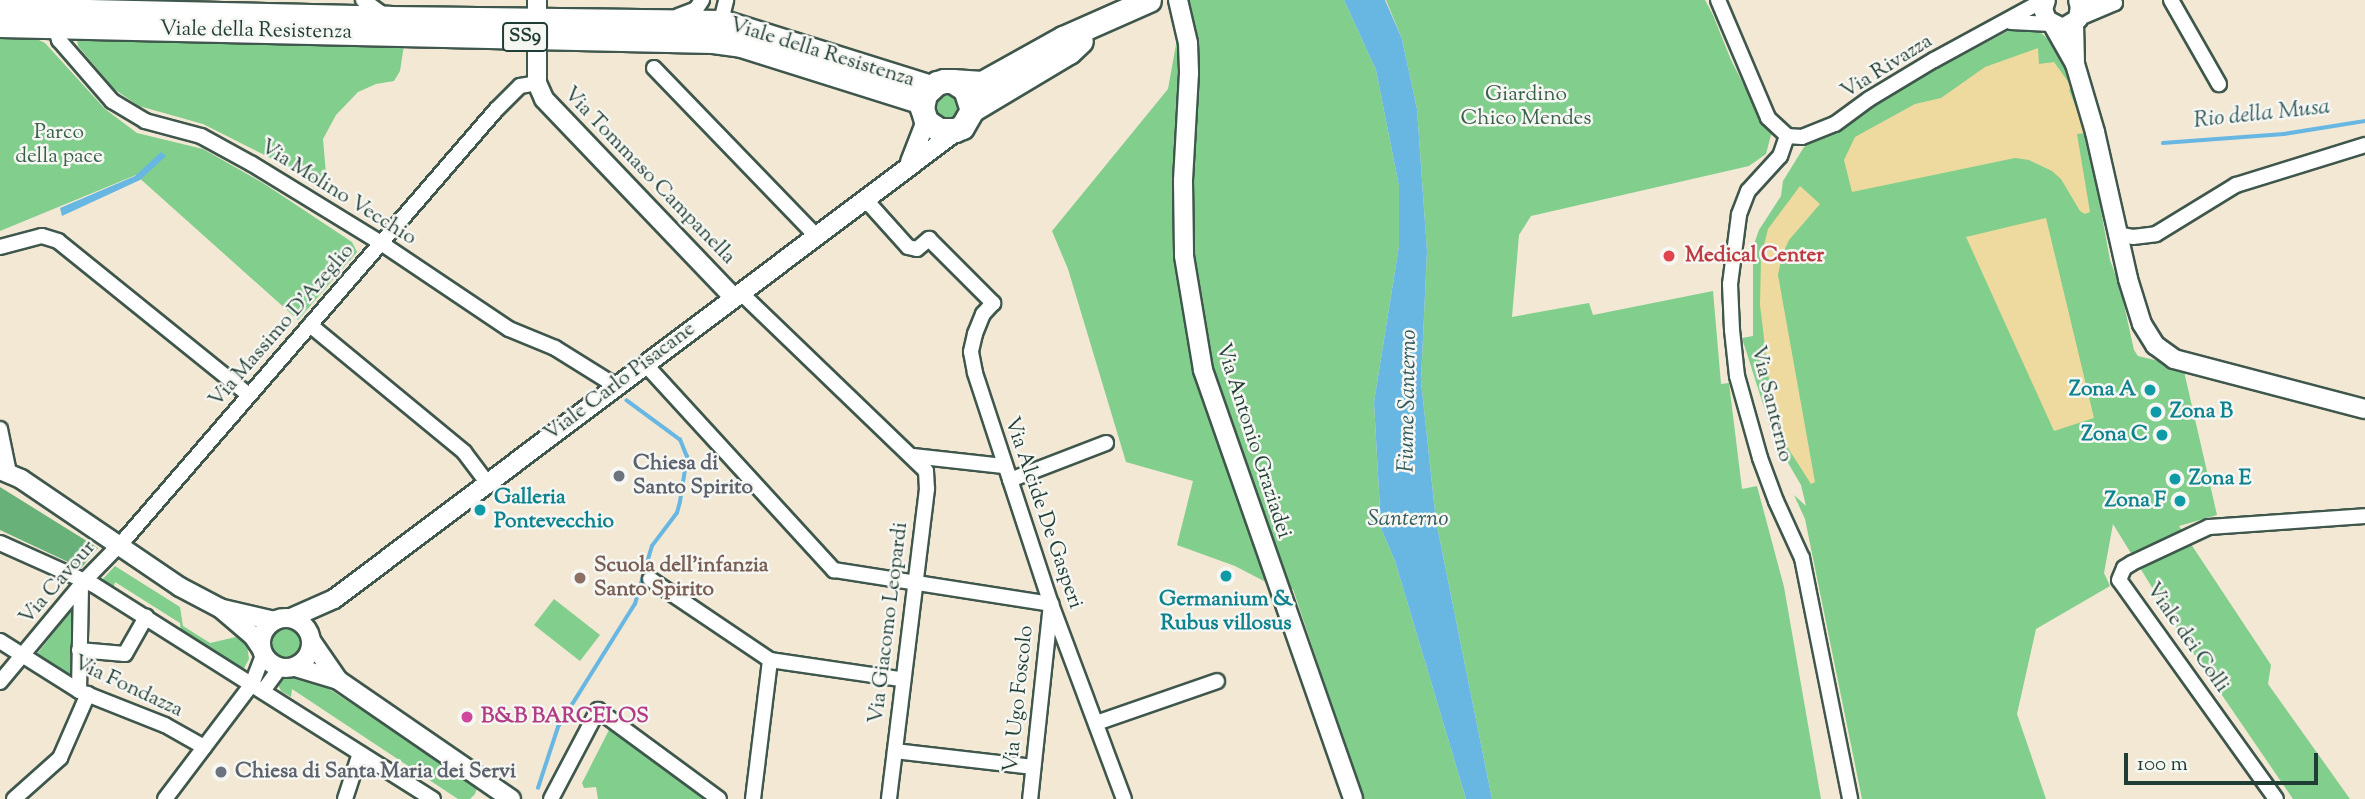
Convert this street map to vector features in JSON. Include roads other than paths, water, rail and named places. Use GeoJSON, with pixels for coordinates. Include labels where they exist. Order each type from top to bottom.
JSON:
{"type":"FeatureCollection","features":[{"type":"Feature","properties":{"kind":"main road","name":"Viale Carlo Pisacane"},"geometry":{"type":"LineString","coordinates":[[933,98],[982,83],[1012,69],[1044,48],[1149,0]]}},
{"type":"Feature","properties":{"kind":"main road","name":"Viale della Resistenza"},"geometry":{"type":"LineString","coordinates":[[7,11],[326,13],[537,19],[714,14],[933,98]]}},
{"type":"Feature","properties":{"kind":"main road","name":"Viale della Resistenza"},"geometry":{"type":"LineString","coordinates":[[7,11],[54,26],[326,13],[389,18],[661,21],[714,14]]}},
{"type":"Feature","properties":{"kind":"main road","name":"Viale Carlo Pisacane"},"geometry":{"type":"LineString","coordinates":[[967,119],[1023,79],[1069,52],[1091,28]]}},
{"type":"Feature","properties":{"kind":"main road"},"geometry":{"type":"LineString","coordinates":[[1023,79],[1045,61],[1044,48]]}},
{"type":"Feature","properties":{"kind":"main road"},"geometry":{"type":"LineString","coordinates":[[965,89],[967,119],[947,132],[933,98],[965,89]]}},
{"type":"Feature","properties":{"kind":"street"},"geometry":{"type":"LineString","coordinates":[[363,0],[389,18]]}},
{"type":"Feature","properties":{"kind":"street","name":"Via Antonio Graziadei"},"geometry":{"type":"LineString","coordinates":[[1178,0],[1188,43],[1189,73],[1183,181],[1184,256],[1203,370],[1353,799]]}},
{"type":"Feature","properties":{"kind":"street"},"geometry":{"type":"LineString","coordinates":[[1718,0],[1757,99],[1768,118],[1787,136]]}},
{"type":"Feature","properties":{"kind":"street"},"geometry":{"type":"LineString","coordinates":[[2045,0],[2044,15],[2075,64],[2095,132],[2116,234],[2142,324],[2155,345],[2174,359],[2365,409]]}},
{"type":"Feature","properties":{"kind":"street","name":"Via Rivazza"},"geometry":{"type":"LineString","coordinates":[[1787,136],[1802,137],[1835,124],[1869,99],[2045,0]]}},
{"type":"Feature","properties":{"kind":"street"},"geometry":{"type":"LineString","coordinates":[[2075,64],[2075,21],[2080,7],[2078,0]]}},
{"type":"Feature","properties":{"kind":"street"},"geometry":{"type":"LineString","coordinates":[[2089,0],[2119,1]]}},
{"type":"Feature","properties":{"kind":"street"},"geometry":{"type":"LineString","coordinates":[[2171,0],[2219,83]]}},
{"type":"Feature","properties":{"kind":"street"},"geometry":{"type":"LineString","coordinates":[[2006,22],[2063,28],[2119,1]]}},
{"type":"Feature","properties":{"kind":"street","name":"Via Tommaso Campanella"},"geometry":{"type":"LineString","coordinates":[[537,19],[537,83],[544,99],[737,294]]}},
{"type":"Feature","properties":{"kind":"street","name":"Via Molino Vecchio"},"geometry":{"type":"LineString","coordinates":[[54,26],[59,40],[112,102],[145,121],[201,136],[381,243],[509,329],[555,348],[616,386]]}},
{"type":"Feature","properties":{"kind":"street"},"geometry":{"type":"LineString","coordinates":[[654,68],[815,236]]}},
{"type":"Feature","properties":{"kind":"street","name":"Via Massimo D'Azeglio"},"geometry":{"type":"LineString","coordinates":[[121,544],[504,102],[520,86],[537,83]]}},
{"type":"Feature","properties":{"kind":"street","name":"Viale Carlo Pisacane"},"geometry":{"type":"LineString","coordinates":[[906,168],[920,142],[933,98]]}},
{"type":"Feature","properties":{"kind":"street","name":"Viale Carlo Pisacane"},"geometry":{"type":"LineString","coordinates":[[283,619],[334,599],[906,168],[967,119]]}},
{"type":"Feature","properties":{"kind":"street","name":"Via Santerno"},"geometry":{"type":"LineString","coordinates":[[1787,136],[1780,156],[1748,191],[1739,215],[1730,284],[1732,330],[1737,376],[1760,458],[1802,558],[1850,799]]}},
{"type":"Feature","properties":{"kind":"street"},"geometry":{"type":"LineString","coordinates":[[2116,234],[2133,237],[2156,234],[2236,185],[2365,145]]}},
{"type":"Feature","properties":{"kind":"street","name":"Via Alcide De Gasperi"},"geometry":{"type":"LineString","coordinates":[[865,199],[908,247],[917,249],[929,239],[993,303],[983,314],[971,352],[1003,466],[1124,799]]}},
{"type":"Feature","properties":{"kind":"street"},"geometry":{"type":"LineString","coordinates":[[0,247],[42,236],[58,241],[249,395]]}},
{"type":"Feature","properties":{"kind":"street","name":"Via Giacomo Leopardi"},"geometry":{"type":"LineString","coordinates":[[737,294],[926,471],[927,489],[901,679],[889,799]]}},
{"type":"Feature","properties":{"kind":"street"},"geometry":{"type":"LineString","coordinates":[[310,325],[464,452],[487,482]]}},
{"type":"Feature","properties":{"kind":"street"},"geometry":{"type":"LineString","coordinates":[[645,364],[834,570],[1051,604]]}},
{"type":"Feature","properties":{"kind":"street"},"geometry":{"type":"LineString","coordinates":[[0,429],[4,471],[121,544],[180,587],[220,608],[253,636],[262,651],[288,668],[338,680]]}},
{"type":"Feature","properties":{"kind":"street"},"geometry":{"type":"LineString","coordinates":[[1010,480],[1106,443]]}},
{"type":"Feature","properties":{"kind":"street"},"geometry":{"type":"LineString","coordinates":[[913,456],[1003,466]]}},
{"type":"Feature","properties":{"kind":"street","name":"Viale dei Colli"},"geometry":{"type":"LineString","coordinates":[[2276,799],[2119,580],[2124,568],[2132,563],[2188,534],[2209,527],[2365,516]]}},
{"type":"Feature","properties":{"kind":"street"},"geometry":{"type":"LineString","coordinates":[[0,543],[146,617],[433,799]]}},
{"type":"Feature","properties":{"kind":"street","name":"Via Cavour"},"geometry":{"type":"LineString","coordinates":[[0,682],[83,583],[121,544]]}},
{"type":"Feature","properties":{"kind":"street"},"geometry":{"type":"LineString","coordinates":[[650,579],[770,660],[901,679]]}},
{"type":"Feature","properties":{"kind":"street"},"geometry":{"type":"LineString","coordinates":[[14,799],[60,758],[83,692],[79,650],[83,583]]}},
{"type":"Feature","properties":{"kind":"street","name":"Viale Carlo Pisacane"},"geometry":{"type":"LineString","coordinates":[[311,638],[334,599]]}},
{"type":"Feature","properties":{"kind":"street","name":"Via Ugo Foscolo"},"geometry":{"type":"LineString","coordinates":[[1030,799],[1051,604]]}},
{"type":"Feature","properties":{"kind":"street"},"geometry":{"type":"LineString","coordinates":[[220,608],[299,621],[338,680],[491,793],[511,799]]}},
{"type":"Feature","properties":{"kind":"street"},"geometry":{"type":"LineString","coordinates":[[79,650],[125,654],[146,617]]}},
{"type":"Feature","properties":{"kind":"street"},"geometry":{"type":"LineString","coordinates":[[257,688],[262,633],[283,619]]}},
{"type":"Feature","properties":{"kind":"street"},"geometry":{"type":"LineString","coordinates":[[165,799],[204,747],[257,688],[307,658],[311,638]]}},
{"type":"Feature","properties":{"kind":"street","name":"Via Fondazza"},"geometry":{"type":"LineString","coordinates":[[0,641],[83,692],[165,725],[204,747]]}},
{"type":"Feature","properties":{"kind":"street"},"geometry":{"type":"LineString","coordinates":[[752,799],[770,660]]}},
{"type":"Feature","properties":{"kind":"street"},"geometry":{"type":"LineString","coordinates":[[1096,723],[1217,681]]}},
{"type":"Feature","properties":{"kind":"street"},"geometry":{"type":"LineString","coordinates":[[551,799],[598,710],[719,799]]}},
{"type":"Feature","properties":{"kind":"street"},"geometry":{"type":"LineString","coordinates":[[895,751],[1033,767]]}},
{"type":"Feature","properties":{"kind":"street"},"geometry":{"type":"LineString","coordinates":[[345,799],[360,752]]}},
{"type":"Feature","properties":{"kind":"water","name":"Santerno"},"geometry":{"type":"Polygon","coordinates":[[[1344,0],[1385,0],[1402,39],[1417,109],[1427,251],[1421,381],[1436,521],[1492,799],[1466,799],[1395,561],[1381,528],[1374,402],[1399,246],[1399,186],[1376,70],[1344,0]]]}},
{"type":"Feature","properties":{"kind":"water"},"geometry":{"type":"Polygon","coordinates":[[[161,152],[166,156],[140,180],[62,216],[60,208],[135,176],[161,152]]]}},
{"type":"Feature","properties":{"kind":"waterway","name":"Rio della Musa"},"geometry":{"type":"LineString","coordinates":[[2163,143],[2284,134],[2365,121]]}},
{"type":"Feature","properties":{"kind":"waterway"},"geometry":{"type":"LineString","coordinates":[[538,788],[558,727],[635,604],[652,546],[677,513],[680,502],[687,457],[680,440],[627,401]]}},
{"type":"Feature","properties":{"kind":"place","name":"Medical Center"},"geometry":{"type":"Point","coordinates":[1669,256]}},
{"type":"Feature","properties":{"kind":"place","name":"Zona A"},"geometry":{"type":"Point","coordinates":[2150,390]}},
{"type":"Feature","properties":{"kind":"place","name":"Zona B"},"geometry":{"type":"Point","coordinates":[2156,412]}},
{"type":"Feature","properties":{"kind":"place","name":"Zona C"},"geometry":{"type":"Point","coordinates":[2162,435]}},
{"type":"Feature","properties":{"kind":"place","name":"Chiesa di Santo Spirito"},"geometry":{"type":"Point","coordinates":[619,476]}},
{"type":"Feature","properties":{"kind":"place","name":"Zona E"},"geometry":{"type":"Point","coordinates":[2175,479]}},
{"type":"Feature","properties":{"kind":"place","name":"Zona F"},"geometry":{"type":"Point","coordinates":[2180,501]}},
{"type":"Feature","properties":{"kind":"place","name":"Galleria Pontevecchio"},"geometry":{"type":"Point","coordinates":[480,510]}},
{"type":"Feature","properties":{"kind":"place","name":"Germanium & Rubus villosus"},"geometry":{"type":"Point","coordinates":[1226,576]}},
{"type":"Feature","properties":{"kind":"place","name":"Scuola dell'infanzia Santo Spirito"},"geometry":{"type":"Point","coordinates":[580,578]}},
{"type":"Feature","properties":{"kind":"place","name":"B&B BARCELOS"},"geometry":{"type":"Point","coordinates":[467,717]}},
{"type":"Feature","properties":{"kind":"place","name":"Chiesa di Santa Maria dei Servi"},"geometry":{"type":"Point","coordinates":[221,772]}},
{"type":"Feature","properties":{"kind":"park label","name":"Giardino Chico Mendes"},"geometry":{"type":"Point","coordinates":[1526,107]}},
{"type":"Feature","properties":{"kind":"park label","name":"Parco della pace"},"geometry":{"type":"Point","coordinates":[59,145]}},
{"type":"Feature","properties":{"kind":"water label","name":"Fiume Santerno"},"geometry":{"type":"Point","coordinates":[1409,401]}}]}
